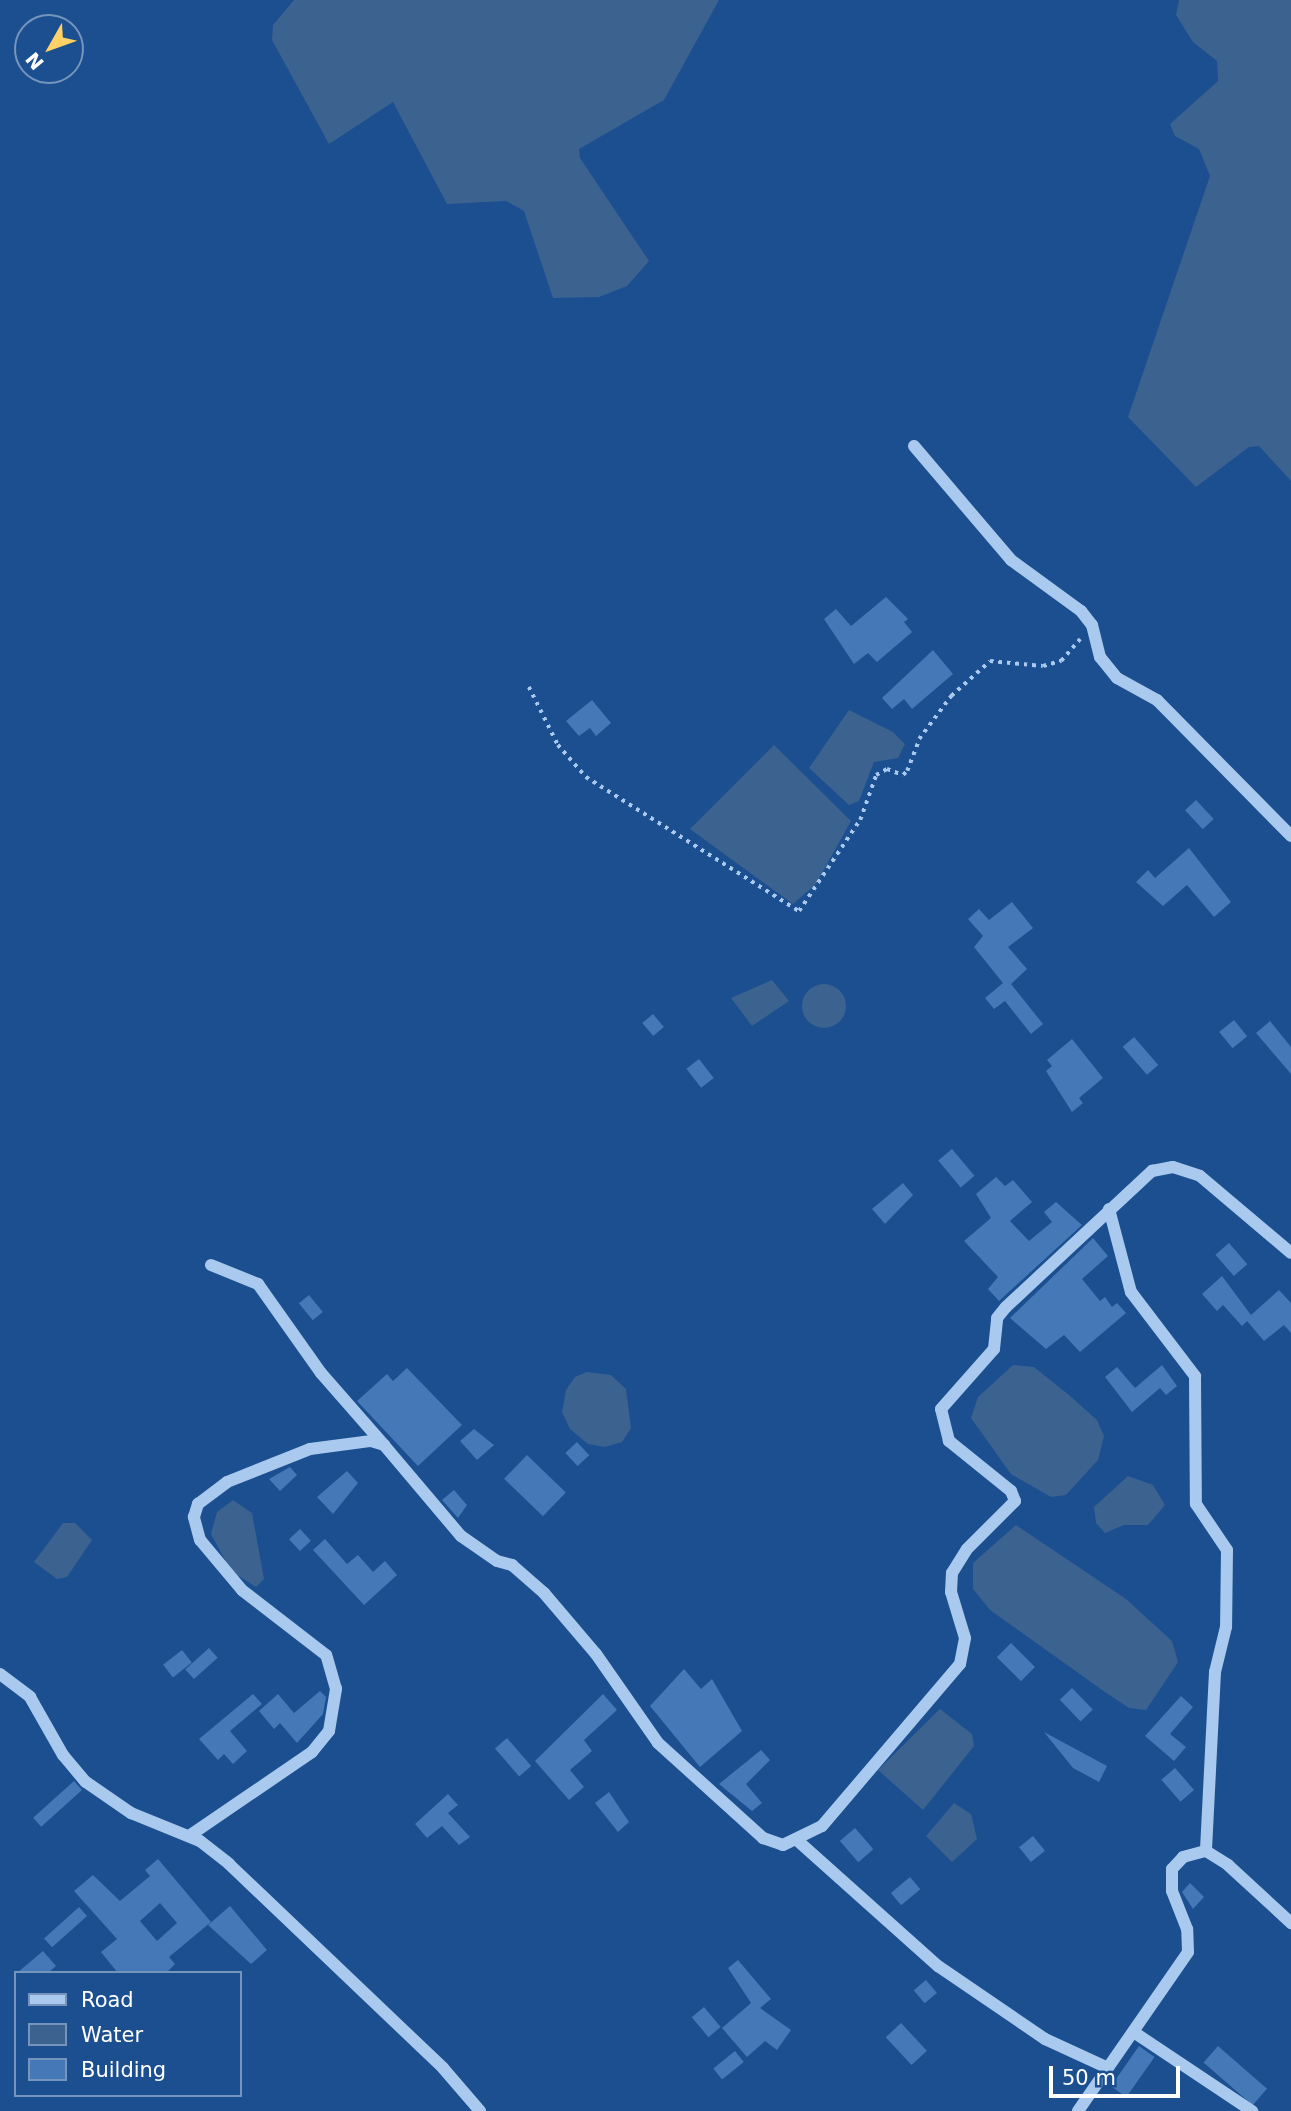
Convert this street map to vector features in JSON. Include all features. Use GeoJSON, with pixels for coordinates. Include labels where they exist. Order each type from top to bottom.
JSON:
{"type":"FeatureCollection","features":[{"type":"Feature","properties":{"kind":"street"},"geometry":{"type":"LineString","coordinates":[[914,446],[1011,560],[1082,611],[1092,625],[1100,657],[1117,678],[1175,717],[1291,836]]}},
{"type":"Feature","properties":{"kind":"street"},"geometry":{"type":"LineString","coordinates":[[211,1265],[257,1284],[321,1373],[461,1536],[497,1561],[512,1565],[544,1593],[596,1654],[658,1743],[763,1838],[783,1844],[798,1841],[822,1826],[960,1664],[965,1638],[951,1592],[952,1573],[967,1549],[1015,1501],[1012,1491],[948,1441],[941,1409],[994,1349],[997,1318],[1006,1307],[1152,1171],[1173,1167],[1200,1176],[1291,1254]]}},
{"type":"Feature","properties":{"kind":"street"},"geometry":{"type":"LineString","coordinates":[[1109,1209],[1131,1292],[1195,1376],[1196,1504],[1227,1550],[1226,1627],[1215,1672],[1206,1851]]}},
{"type":"Feature","properties":{"kind":"street"},"geometry":{"type":"LineString","coordinates":[[189,1836],[312,1752],[329,1731],[336,1689],[326,1655],[218,1564],[195,1530],[198,1504],[227,1482],[310,1449],[371,1441],[384,1445]]}},
{"type":"Feature","properties":{"kind":"street"},"geometry":{"type":"LineString","coordinates":[[0,1674],[30,1697],[63,1755],[86,1782],[131,1813],[189,1836],[264,1894],[443,2068],[480,2111]]}},
{"type":"Feature","properties":{"kind":"street"},"geometry":{"type":"LineString","coordinates":[[798,1841],[939,1966],[1045,2039],[1106,2067]]}},
{"type":"Feature","properties":{"kind":"street"},"geometry":{"type":"LineString","coordinates":[[1078,2111],[1106,2067],[1135,2033],[1188,1952],[1172,1869],[1194,1850],[1206,1851],[1291,1923]]}},
{"type":"Feature","properties":{"kind":"street"},"geometry":{"type":"LineString","coordinates":[[1135,2033],[1252,2111]]}},
{"type":"Feature","properties":{"kind":"path"},"geometry":{"type":"LineString","coordinates":[[529,687],[558,745],[586,777],[799,911],[860,820],[876,775],[887,769],[903,775],[907,771],[919,739],[951,696],[990,661],[1043,666],[1061,661],[1092,625]]}},
{"type":"Feature","properties":{"kind":"water"},"geometry":{"type":"Polygon","coordinates":[[[294,0],[719,0],[664,100],[579,149],[580,158],[649,261],[627,286],[599,297],[553,298],[524,211],[506,201],[447,204],[393,102],[329,144],[272,40],[273,25],[294,0]]]}},
{"type":"Feature","properties":{"kind":"water"},"geometry":{"type":"Polygon","coordinates":[[[1179,0],[1291,0],[1291,481],[1259,446],[1249,447],[1196,487],[1128,417],[1210,176],[1199,149],[1175,136],[1170,124],[1218,81],[1217,61],[1193,42],[1176,15],[1179,0]]]}},
{"type":"Feature","properties":{"kind":"water"},"geometry":{"type":"Polygon","coordinates":[[[849,710],[893,732],[905,744],[898,758],[874,762],[859,801],[849,805],[809,768],[849,710]]]}},
{"type":"Feature","properties":{"kind":"water"},"geometry":{"type":"Polygon","coordinates":[[[774,745],[851,821],[816,884],[793,904],[690,829],[774,745]]]}},
{"type":"Feature","properties":{"kind":"water"},"geometry":{"type":"Polygon","coordinates":[[[772,980],[789,1001],[752,1026],[731,998],[772,980]]]}},
{"type":"Feature","properties":{"kind":"water"},"geometry":{"type":"Polygon","coordinates":[[[824,984],[840,990],[846,1006],[840,1022],[824,1028],[808,1022],[802,1006],[808,990],[824,984]]]}},
{"type":"Feature","properties":{"kind":"water"},"geometry":{"type":"Polygon","coordinates":[[[1013,1365],[1034,1367],[1097,1420],[1104,1436],[1098,1460],[1066,1495],[1051,1497],[1011,1474],[971,1418],[978,1397],[1013,1365]]]}},
{"type":"Feature","properties":{"kind":"water"},"geometry":{"type":"Polygon","coordinates":[[[587,1372],[611,1375],[626,1389],[631,1428],[622,1442],[605,1447],[588,1444],[570,1429],[562,1412],[566,1390],[575,1377],[587,1372]]]}},
{"type":"Feature","properties":{"kind":"water"},"geometry":{"type":"Polygon","coordinates":[[[1128,1476],[1153,1485],[1165,1505],[1148,1525],[1124,1525],[1105,1533],[1096,1523],[1094,1507],[1128,1476]]]}},
{"type":"Feature","properties":{"kind":"water"},"geometry":{"type":"Polygon","coordinates":[[[233,1500],[252,1513],[264,1579],[256,1587],[231,1571],[211,1534],[217,1512],[233,1500]]]}},
{"type":"Feature","properties":{"kind":"water"},"geometry":{"type":"Polygon","coordinates":[[[63,1523],[75,1523],[92,1540],[67,1577],[57,1579],[34,1562],[63,1523]]]}},
{"type":"Feature","properties":{"kind":"water"},"geometry":{"type":"Polygon","coordinates":[[[1016,1525],[1126,1599],[1172,1641],[1178,1662],[1146,1710],[1129,1708],[1105,1692],[990,1610],[973,1589],[973,1563],[1016,1525]]]}},
{"type":"Feature","properties":{"kind":"water"},"geometry":{"type":"Polygon","coordinates":[[[940,1709],[972,1734],[974,1746],[923,1810],[878,1770],[940,1709]]]}},
{"type":"Feature","properties":{"kind":"water"},"geometry":{"type":"Polygon","coordinates":[[[954,1803],[971,1814],[977,1839],[952,1862],[926,1836],[954,1803]]]}},
{"type":"Feature","properties":{"kind":"building"},"geometry":{"type":"Polygon","coordinates":[[[886,597],[908,619],[904,622],[912,632],[877,662],[868,653],[854,664],[824,619],[836,609],[851,626],[886,597]]]}},
{"type":"Feature","properties":{"kind":"building"},"geometry":{"type":"Polygon","coordinates":[[[933,650],[953,674],[912,709],[904,699],[892,709],[882,698],[933,650]]]}},
{"type":"Feature","properties":{"kind":"building"},"geometry":{"type":"Polygon","coordinates":[[[592,700],[611,723],[596,736],[590,728],[579,736],[566,721],[592,700]]]}},
{"type":"Feature","properties":{"kind":"building"},"geometry":{"type":"Polygon","coordinates":[[[1196,800],[1214,819],[1203,829],[1185,810],[1196,800]]]}},
{"type":"Feature","properties":{"kind":"building"},"geometry":{"type":"Polygon","coordinates":[[[1189,848],[1231,902],[1214,917],[1187,885],[1163,906],[1136,882],[1148,870],[1155,878],[1189,848]]]}},
{"type":"Feature","properties":{"kind":"building"},"geometry":{"type":"Polygon","coordinates":[[[1012,902],[1033,928],[1008,947],[1027,969],[1011,984],[1043,1024],[1031,1034],[1005,1001],[994,1009],[985,998],[1003,983],[974,947],[983,936],[968,919],[979,909],[989,920],[1012,902]]]}},
{"type":"Feature","properties":{"kind":"building"},"geometry":{"type":"Polygon","coordinates":[[[653,1014],[664,1027],[653,1036],[642,1023],[653,1014]]]}},
{"type":"Feature","properties":{"kind":"building"},"geometry":{"type":"Polygon","coordinates":[[[1234,1020],[1247,1036],[1232,1048],[1219,1032],[1234,1020]]]}},
{"type":"Feature","properties":{"kind":"building"},"geometry":{"type":"Polygon","coordinates":[[[1270,1021],[1291,1047],[1291,1074],[1256,1033],[1270,1021]]]}},
{"type":"Feature","properties":{"kind":"building"},"geometry":{"type":"Polygon","coordinates":[[[1134,1037],[1158,1065],[1147,1075],[1123,1047],[1134,1037]]]}},
{"type":"Feature","properties":{"kind":"building"},"geometry":{"type":"Polygon","coordinates":[[[1072,1039],[1103,1078],[1079,1098],[1083,1103],[1072,1112],[1046,1071],[1052,1066],[1047,1060],[1072,1039]]]}},
{"type":"Feature","properties":{"kind":"building"},"geometry":{"type":"Polygon","coordinates":[[[699,1059],[714,1078],[701,1088],[686,1069],[699,1059]]]}},
{"type":"Feature","properties":{"kind":"building"},"geometry":{"type":"Polygon","coordinates":[[[952,1149],[974,1176],[961,1187],[938,1161],[952,1149]]]}},
{"type":"Feature","properties":{"kind":"building"},"geometry":{"type":"Polygon","coordinates":[[[996,1177],[1005,1186],[1013,1180],[1032,1202],[1010,1221],[1029,1241],[1052,1222],[1044,1212],[1056,1202],[1082,1225],[999,1301],[988,1289],[998,1277],[964,1241],[991,1218],[976,1194],[996,1177]]]}},
{"type":"Feature","properties":{"kind":"building"},"geometry":{"type":"Polygon","coordinates":[[[903,1183],[913,1195],[885,1224],[872,1209],[903,1183]]]}},
{"type":"Feature","properties":{"kind":"building"},"geometry":{"type":"Polygon","coordinates":[[[1093,1238],[1108,1256],[1082,1279],[1100,1301],[1105,1297],[1112,1307],[1117,1303],[1126,1313],[1080,1352],[1064,1335],[1046,1349],[1010,1318],[1093,1238]]]}},
{"type":"Feature","properties":{"kind":"building"},"geometry":{"type":"Polygon","coordinates":[[[1229,1243],[1247,1264],[1234,1276],[1215,1255],[1229,1243]]]}},
{"type":"Feature","properties":{"kind":"building"},"geometry":{"type":"Polygon","coordinates":[[[1222,1276],[1251,1315],[1279,1290],[1291,1303],[1291,1333],[1284,1325],[1264,1341],[1247,1321],[1242,1326],[1223,1305],[1217,1311],[1202,1294],[1222,1276]]]}},
{"type":"Feature","properties":{"kind":"building"},"geometry":{"type":"Polygon","coordinates":[[[309,1295],[323,1312],[313,1320],[299,1303],[309,1295]]]}},
{"type":"Feature","properties":{"kind":"building"},"geometry":{"type":"Polygon","coordinates":[[[1162,1365],[1177,1386],[1166,1395],[1160,1388],[1132,1412],[1105,1377],[1117,1367],[1135,1388],[1162,1365]]]}},
{"type":"Feature","properties":{"kind":"building"},"geometry":{"type":"Polygon","coordinates":[[[407,1368],[462,1425],[418,1466],[357,1401],[387,1374],[393,1381],[407,1368]]]}},
{"type":"Feature","properties":{"kind":"building"},"geometry":{"type":"Polygon","coordinates":[[[474,1429],[494,1445],[477,1460],[460,1441],[474,1429]]]}},
{"type":"Feature","properties":{"kind":"building"},"geometry":{"type":"Polygon","coordinates":[[[577,1442],[589,1455],[578,1466],[565,1453],[577,1442]]]}},
{"type":"Feature","properties":{"kind":"building"},"geometry":{"type":"Polygon","coordinates":[[[527,1455],[566,1493],[543,1516],[504,1479],[527,1455]]]}},
{"type":"Feature","properties":{"kind":"building"},"geometry":{"type":"Polygon","coordinates":[[[290,1467],[297,1475],[280,1491],[269,1479],[290,1467]]]}},
{"type":"Feature","properties":{"kind":"building"},"geometry":{"type":"Polygon","coordinates":[[[347,1471],[358,1483],[333,1514],[317,1497],[347,1471]]]}},
{"type":"Feature","properties":{"kind":"building"},"geometry":{"type":"Polygon","coordinates":[[[454,1490],[467,1505],[458,1518],[442,1500],[454,1490]]]}},
{"type":"Feature","properties":{"kind":"building"},"geometry":{"type":"Polygon","coordinates":[[[300,1529],[311,1541],[300,1551],[289,1539],[300,1529]]]}},
{"type":"Feature","properties":{"kind":"building"},"geometry":{"type":"Polygon","coordinates":[[[325,1539],[347,1564],[358,1555],[373,1572],[385,1561],[397,1575],[364,1605],[313,1550],[325,1539]]]}},
{"type":"Feature","properties":{"kind":"building"},"geometry":{"type":"Polygon","coordinates":[[[1011,1643],[1035,1667],[1021,1681],[997,1657],[1011,1643]]]}},
{"type":"Feature","properties":{"kind":"building"},"geometry":{"type":"Polygon","coordinates":[[[209,1648],[218,1658],[194,1679],[185,1669],[209,1648]]]}},
{"type":"Feature","properties":{"kind":"building"},"geometry":{"type":"Polygon","coordinates":[[[182,1650],[192,1663],[173,1677],[163,1665],[182,1650]]]}},
{"type":"Feature","properties":{"kind":"building"},"geometry":{"type":"Polygon","coordinates":[[[684,1669],[701,1689],[712,1679],[742,1731],[700,1767],[650,1706],[684,1669]]]}},
{"type":"Feature","properties":{"kind":"building"},"geometry":{"type":"Polygon","coordinates":[[[1072,1688],[1093,1710],[1081,1721],[1060,1700],[1072,1688]]]}},
{"type":"Feature","properties":{"kind":"building"},"geometry":{"type":"Polygon","coordinates":[[[320,1691],[326,1697],[323,1714],[297,1743],[280,1723],[274,1729],[259,1711],[278,1694],[294,1713],[320,1691]]]}},
{"type":"Feature","properties":{"kind":"building"},"geometry":{"type":"Polygon","coordinates":[[[253,1694],[262,1704],[230,1731],[247,1751],[233,1764],[224,1754],[218,1760],[199,1739],[253,1694]]]}},
{"type":"Feature","properties":{"kind":"building"},"geometry":{"type":"Polygon","coordinates":[[[603,1694],[617,1710],[584,1740],[592,1751],[570,1770],[584,1787],[569,1800],[535,1761],[603,1694]]]}},
{"type":"Feature","properties":{"kind":"building"},"geometry":{"type":"Polygon","coordinates":[[[1181,1696],[1193,1707],[1170,1734],[1186,1747],[1174,1761],[1145,1736],[1181,1696]]]}},
{"type":"Feature","properties":{"kind":"building"},"geometry":{"type":"Polygon","coordinates":[[[1044,1732],[1107,1766],[1099,1782],[1073,1768],[1044,1732]]]}},
{"type":"Feature","properties":{"kind":"building"},"geometry":{"type":"Polygon","coordinates":[[[507,1738],[531,1766],[519,1776],[495,1748],[507,1738]]]}},
{"type":"Feature","properties":{"kind":"building"},"geometry":{"type":"Polygon","coordinates":[[[761,1750],[770,1760],[746,1784],[762,1803],[752,1811],[719,1784],[761,1750]]]}},
{"type":"Feature","properties":{"kind":"building"},"geometry":{"type":"Polygon","coordinates":[[[1175,1768],[1194,1790],[1180,1802],[1161,1780],[1175,1768]]]}},
{"type":"Feature","properties":{"kind":"building"},"geometry":{"type":"Polygon","coordinates":[[[74,1781],[82,1790],[41,1827],[33,1818],[74,1781]]]}},
{"type":"Feature","properties":{"kind":"building"},"geometry":{"type":"Polygon","coordinates":[[[609,1792],[629,1822],[618,1832],[595,1803],[609,1792]]]}},
{"type":"Feature","properties":{"kind":"building"},"geometry":{"type":"Polygon","coordinates":[[[448,1794],[458,1805],[448,1813],[470,1837],[459,1845],[442,1826],[427,1838],[415,1824],[448,1794]]]}},
{"type":"Feature","properties":{"kind":"building"},"geometry":{"type":"Polygon","coordinates":[[[855,1828],[873,1849],[858,1862],[840,1841],[855,1828]]]}},
{"type":"Feature","properties":{"kind":"building"},"geometry":{"type":"Polygon","coordinates":[[[1033,1836],[1045,1851],[1031,1862],[1019,1847],[1033,1836]]]}},
{"type":"Feature","properties":{"kind":"building"},"geometry":{"type":"Polygon","coordinates":[[[158,1859],[211,1922],[169,1957],[175,1964],[168,1971],[116,1971],[101,1952],[117,1939],[74,1891],[93,1875],[120,1901],[150,1876],[145,1870],[158,1859]],[[160,1903],[140,1921],[157,1941],[177,1923],[160,1903]]]}},
{"type":"Feature","properties":{"kind":"building"},"geometry":{"type":"Polygon","coordinates":[[[910,1877],[920,1889],[901,1905],[891,1893],[910,1877]]]}},
{"type":"Feature","properties":{"kind":"building"},"geometry":{"type":"Polygon","coordinates":[[[1190,1883],[1204,1897],[1193,1909],[1182,1892],[1190,1883]]]}},
{"type":"Feature","properties":{"kind":"building"},"geometry":{"type":"Polygon","coordinates":[[[230,1906],[267,1950],[251,1964],[208,1925],[230,1906]]]}},
{"type":"Feature","properties":{"kind":"building"},"geometry":{"type":"Polygon","coordinates":[[[79,1907],[87,1916],[52,1947],[44,1938],[79,1907]]]}},
{"type":"Feature","properties":{"kind":"building"},"geometry":{"type":"Polygon","coordinates":[[[43,1951],[56,1966],[50,1971],[19,1971],[43,1951]]]}},
{"type":"Feature","properties":{"kind":"building"},"geometry":{"type":"Polygon","coordinates":[[[738,1960],[771,1999],[760,2008],[791,2030],[777,2050],[765,2041],[747,2057],[722,2028],[751,2003],[728,1968],[738,1960]]]}},
{"type":"Feature","properties":{"kind":"building"},"geometry":{"type":"Polygon","coordinates":[[[926,1980],[937,1993],[925,2003],[914,1990],[926,1980]]]}},
{"type":"Feature","properties":{"kind":"building"},"geometry":{"type":"Polygon","coordinates":[[[704,2007],[721,2027],[708,2037],[692,2017],[704,2007]]]}},
{"type":"Feature","properties":{"kind":"building"},"geometry":{"type":"Polygon","coordinates":[[[901,2023],[927,2051],[912,2065],[886,2037],[901,2023]]]}},
{"type":"Feature","properties":{"kind":"building"},"geometry":{"type":"Polygon","coordinates":[[[1139,2046],[1155,2057],[1126,2097],[1111,2086],[1139,2046]]]}},
{"type":"Feature","properties":{"kind":"building"},"geometry":{"type":"Polygon","coordinates":[[[1218,2046],[1267,2089],[1253,2105],[1204,2063],[1218,2046]]]}},
{"type":"Feature","properties":{"kind":"building"},"geometry":{"type":"Polygon","coordinates":[[[735,2051],[744,2062],[722,2080],[713,2069],[735,2051]]]}}]}
